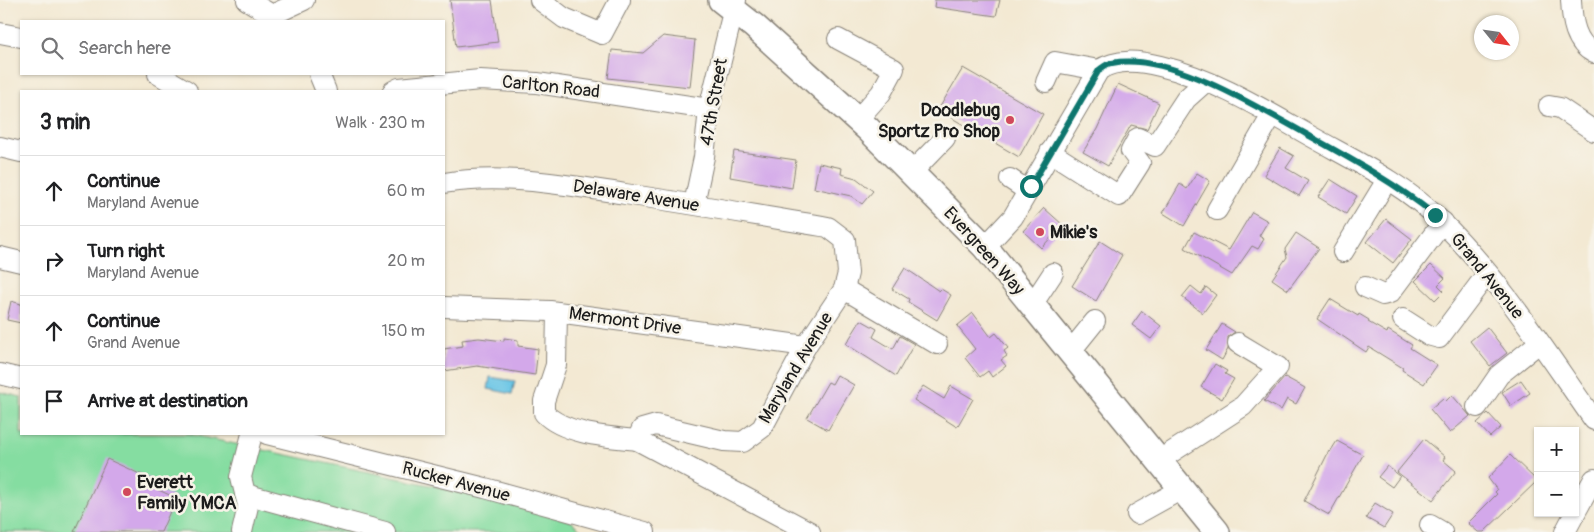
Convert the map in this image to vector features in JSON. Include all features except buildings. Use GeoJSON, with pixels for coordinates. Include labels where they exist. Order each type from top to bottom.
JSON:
{"type":"FeatureCollection","features":[{"type":"Feature","properties":{"kind":"main road","name":"Evergreen Way"},"geometry":{"type":"LineString","coordinates":[[730,3],[857,120],[985,247],[1217,532]]}},
{"type":"Feature","properties":{"kind":"street"},"geometry":{"type":"LineString","coordinates":[[246,0],[275,18],[304,0]]}},
{"type":"Feature","properties":{"kind":"street"},"geometry":{"type":"LineString","coordinates":[[540,0],[564,18],[602,34],[620,0]]}},
{"type":"Feature","properties":{"kind":"street"},"geometry":{"type":"LineString","coordinates":[[1571,0],[1575,29],[1584,48],[1594,54]]}},
{"type":"Feature","properties":{"kind":"street","name":"47th Street"},"geometry":{"type":"LineString","coordinates":[[694,204],[704,157],[709,109],[730,3]]}},
{"type":"Feature","properties":{"kind":"street"},"geometry":{"type":"LineString","coordinates":[[0,32],[20,37]]}},
{"type":"Feature","properties":{"kind":"street"},"geometry":{"type":"LineString","coordinates":[[838,39],[894,69],[881,93],[857,120]]}},
{"type":"Feature","properties":{"kind":"street"},"geometry":{"type":"LineString","coordinates":[[985,247],[1013,217],[1033,191],[1050,152],[1099,70],[1055,62],[1046,82]]}},
{"type":"Feature","properties":{"kind":"street","name":"Grand Avenue"},"geometry":{"type":"LineString","coordinates":[[1099,70],[1110,63],[1135,62],[1161,66],[1205,82],[1272,115],[1386,180],[1412,197],[1443,222],[1487,274],[1594,420]]}},
{"type":"Feature","properties":{"kind":"street"},"geometry":{"type":"LineString","coordinates":[[160,75],[185,90]]}},
{"type":"Feature","properties":{"kind":"street"},"geometry":{"type":"LineString","coordinates":[[319,75],[326,90]]}},
{"type":"Feature","properties":{"kind":"street","name":"Carlton Road"},"geometry":{"type":"LineString","coordinates":[[395,90],[480,80],[537,83],[709,109]]}},
{"type":"Feature","properties":{"kind":"street"},"geometry":{"type":"LineString","coordinates":[[1050,152],[1119,196],[1140,164],[1131,151],[1138,138],[1155,146],[1186,99],[1205,82]]}},
{"type":"Feature","properties":{"kind":"street"},"geometry":{"type":"LineString","coordinates":[[1549,106],[1560,108],[1594,132]]}},
{"type":"Feature","properties":{"kind":"street"},"geometry":{"type":"LineString","coordinates":[[1217,210],[1272,115]]}},
{"type":"Feature","properties":{"kind":"street"},"geometry":{"type":"LineString","coordinates":[[910,172],[944,138]]}},
{"type":"Feature","properties":{"kind":"street"},"geometry":{"type":"LineString","coordinates":[[0,147],[20,152]]}},
{"type":"Feature","properties":{"kind":"street","name":"Delaware Avenue"},"geometry":{"type":"LineString","coordinates":[[445,183],[461,180],[500,179],[560,184],[828,227]]}},
{"type":"Feature","properties":{"kind":"street"},"geometry":{"type":"LineString","coordinates":[[1010,180],[1033,191]]}},
{"type":"Feature","properties":{"kind":"street"},"geometry":{"type":"LineString","coordinates":[[1343,252],[1386,180]]}},
{"type":"Feature","properties":{"kind":"street"},"geometry":{"type":"LineString","coordinates":[[1365,287],[1383,295],[1390,293],[1443,222]]}},
{"type":"Feature","properties":{"kind":"street","name":"Maryland Avenue"},"geometry":{"type":"LineString","coordinates":[[637,440],[642,430],[656,425],[724,441],[744,442],[762,428],[806,346],[844,289],[848,273],[844,240],[828,227]]}},
{"type":"Feature","properties":{"kind":"street"},"geometry":{"type":"LineString","coordinates":[[0,257],[20,262]]}},
{"type":"Feature","properties":{"kind":"street"},"geometry":{"type":"LineString","coordinates":[[1032,305],[1053,273]]}},
{"type":"Feature","properties":{"kind":"street"},"geometry":{"type":"LineString","coordinates":[[1403,319],[1428,335],[1439,338],[1487,274]]}},
{"type":"Feature","properties":{"kind":"street"},"geometry":{"type":"LineString","coordinates":[[844,289],[937,344]]}},
{"type":"Feature","properties":{"kind":"street","name":"Mermont Drive"},"geometry":{"type":"LineString","coordinates":[[445,307],[557,312],[806,346]]}},
{"type":"Feature","properties":{"kind":"street"},"geometry":{"type":"LineString","coordinates":[[557,312],[556,365],[544,401],[544,413],[550,419],[596,436],[637,440],[810,532]]}},
{"type":"Feature","properties":{"kind":"street"},"geometry":{"type":"LineString","coordinates":[[1070,352],[1095,321]]}},
{"type":"Feature","properties":{"kind":"street"},"geometry":{"type":"LineString","coordinates":[[1158,461],[1243,406],[1278,367],[1238,343]]}},
{"type":"Feature","properties":{"kind":"street"},"geometry":{"type":"LineString","coordinates":[[1477,407],[1499,375],[1539,343]]}},
{"type":"Feature","properties":{"kind":"street"},"geometry":{"type":"LineString","coordinates":[[0,374],[20,379]]}},
{"type":"Feature","properties":{"kind":"street"},"geometry":{"type":"LineString","coordinates":[[242,532],[248,506],[241,477],[252,435]]}},
{"type":"Feature","properties":{"kind":"street","name":"Rucker Avenue"},"geometry":{"type":"LineString","coordinates":[[271,435],[485,488],[620,529],[645,532]]}},
{"type":"Feature","properties":{"kind":"street"},"geometry":{"type":"LineString","coordinates":[[1579,506],[1594,479]]}},
{"type":"Feature","properties":{"kind":"street"},"geometry":{"type":"LineString","coordinates":[[1137,514],[1182,489]]}},
{"type":"Feature","properties":{"kind":"street"},"geometry":{"type":"LineString","coordinates":[[245,494],[385,532]]}},
{"type":"Feature","properties":{"kind":"street"},"geometry":{"type":"LineString","coordinates":[[1565,532],[1573,517]]}},
{"type":"Feature","properties":{"kind":"green space"},"geometry":{"type":"Polygon","coordinates":[[[0,392],[20,397],[20,435],[193,435],[491,498],[571,521],[583,532],[0,532],[0,392]]]}},
{"type":"Feature","properties":{"kind":"water"},"geometry":{"type":"Polygon","coordinates":[[[490,377],[515,381],[512,394],[488,389],[490,377]]]}},
{"type":"Feature","properties":{"kind":"place","name":"Doodlebug Sportz Pro Shop"},"geometry":{"type":"Point","coordinates":[1010,120]}},
{"type":"Feature","properties":{"kind":"place","name":"Mikie's"},"geometry":{"type":"Point","coordinates":[1040,232]}},
{"type":"Feature","properties":{"kind":"place","name":"Everett Family YMCA"},"geometry":{"type":"Point","coordinates":[127,492]}},
{"type":"Feature","properties":{"kind":"route"},"geometry":{"type":"LineString","coordinates":[[1031,186],[1099,70],[1110,63],[1135,62],[1161,66],[1186,74],[1259,108],[1362,166],[1412,197],[1435,215]]}}]}
